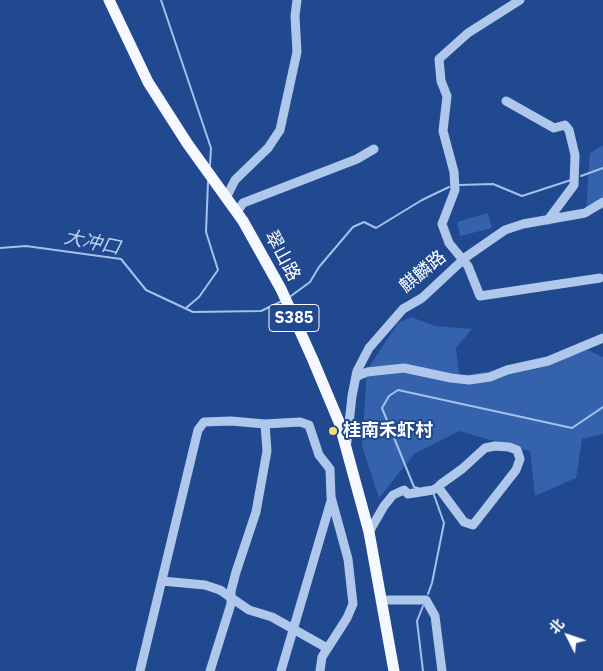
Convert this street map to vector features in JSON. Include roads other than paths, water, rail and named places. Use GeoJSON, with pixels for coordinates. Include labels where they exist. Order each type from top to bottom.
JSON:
{"type":"FeatureCollection","features":[{"type":"Feature","properties":{"kind":"main road","name":"翠山路"},"geometry":{"type":"LineString","coordinates":[[109,0],[148,82],[187,143],[236,212],[281,290],[314,360],[339,422],[369,532],[394,671]]}},
{"type":"Feature","properties":{"kind":"street"},"geometry":{"type":"LineString","coordinates":[[226,198],[235,180],[268,148],[280,130],[297,52],[292,10],[297,0]]}},
{"type":"Feature","properties":{"kind":"street"},"geometry":{"type":"LineString","coordinates":[[520,0],[468,33],[439,59],[441,81],[447,96],[443,131],[454,172],[455,190],[442,224],[449,243],[471,272],[480,296],[600,278]]}},
{"type":"Feature","properties":{"kind":"street"},"geometry":{"type":"LineString","coordinates":[[506,101],[554,128],[566,125],[569,130],[575,155],[574,185],[548,220]]}},
{"type":"Feature","properties":{"kind":"street"},"geometry":{"type":"LineString","coordinates":[[236,212],[243,203],[357,159],[374,150]]}},
{"type":"Feature","properties":{"kind":"street","name":"麒麟路"},"geometry":{"type":"LineString","coordinates":[[346,448],[356,377],[369,348],[403,309],[422,298],[463,260],[505,230],[523,224],[585,213],[603,202]]}},
{"type":"Feature","properties":{"kind":"street"},"geometry":{"type":"LineString","coordinates":[[356,377],[367,372],[404,368],[469,380],[490,377],[521,366],[548,361],[603,338]]}},
{"type":"Feature","properties":{"kind":"street"},"geometry":{"type":"LineString","coordinates":[[140,671],[198,430],[204,422],[265,424],[300,422],[309,426],[319,455],[330,470],[332,500],[348,558],[353,597],[347,618],[322,656],[320,671]]}},
{"type":"Feature","properties":{"kind":"street"},"geometry":{"type":"LineString","coordinates":[[210,671],[231,604],[236,572],[256,512],[267,451],[265,424]]}},
{"type":"Feature","properties":{"kind":"street"},"geometry":{"type":"LineString","coordinates":[[369,532],[384,506],[393,495],[404,490],[408,494],[421,493],[438,487],[485,448],[495,446],[509,447],[516,450],[520,460],[516,470],[474,525],[464,522],[438,487]]}},
{"type":"Feature","properties":{"kind":"street"},"geometry":{"type":"LineString","coordinates":[[281,671],[332,500]]}},
{"type":"Feature","properties":{"kind":"street"},"geometry":{"type":"LineString","coordinates":[[162,581],[205,585],[220,590],[250,610],[272,617],[327,648]]}},
{"type":"Feature","properties":{"kind":"street"},"geometry":{"type":"LineString","coordinates":[[381,600],[426,600],[435,616],[442,671]]}},
{"type":"Feature","properties":{"kind":"waterway"},"geometry":{"type":"LineString","coordinates":[[161,0],[211,148],[210,165]]}},
{"type":"Feature","properties":{"kind":"waterway","name":"大冲口"},"geometry":{"type":"LineString","coordinates":[[581,176],[603,168]]}},
{"type":"Feature","properties":{"kind":"waterway","name":"大冲口"},"geometry":{"type":"LineString","coordinates":[[459,185],[493,184],[522,196],[571,180]]}},
{"type":"Feature","properties":{"kind":"waterway"},"geometry":{"type":"LineString","coordinates":[[186,308],[199,297],[218,270],[206,232],[208,182]]}},
{"type":"Feature","properties":{"kind":"waterway","name":"大冲口"},"geometry":{"type":"LineString","coordinates":[[291,296],[310,282],[319,267],[353,227],[364,222],[376,228],[422,200],[449,187]]}},
{"type":"Feature","properties":{"kind":"waterway","name":"大冲口"},"geometry":{"type":"LineString","coordinates":[[0,248],[26,246],[121,259],[146,290],[193,312],[261,311],[280,302]]}},
{"type":"Feature","properties":{"kind":"waterway"},"geometry":{"type":"LineString","coordinates":[[418,488],[414,487],[382,408],[389,396],[398,390],[572,428],[603,407]]}},
{"type":"Feature","properties":{"kind":"waterway"},"geometry":{"type":"LineString","coordinates":[[428,594],[444,523],[434,495]]}},
{"type":"Feature","properties":{"kind":"waterway"},"geometry":{"type":"LineString","coordinates":[[423,606],[417,621],[423,671]]}},
{"type":"Feature","properties":{"kind":"place","name":"桂南禾虾村"},"geometry":{"type":"Point","coordinates":[333,431]}}]}
